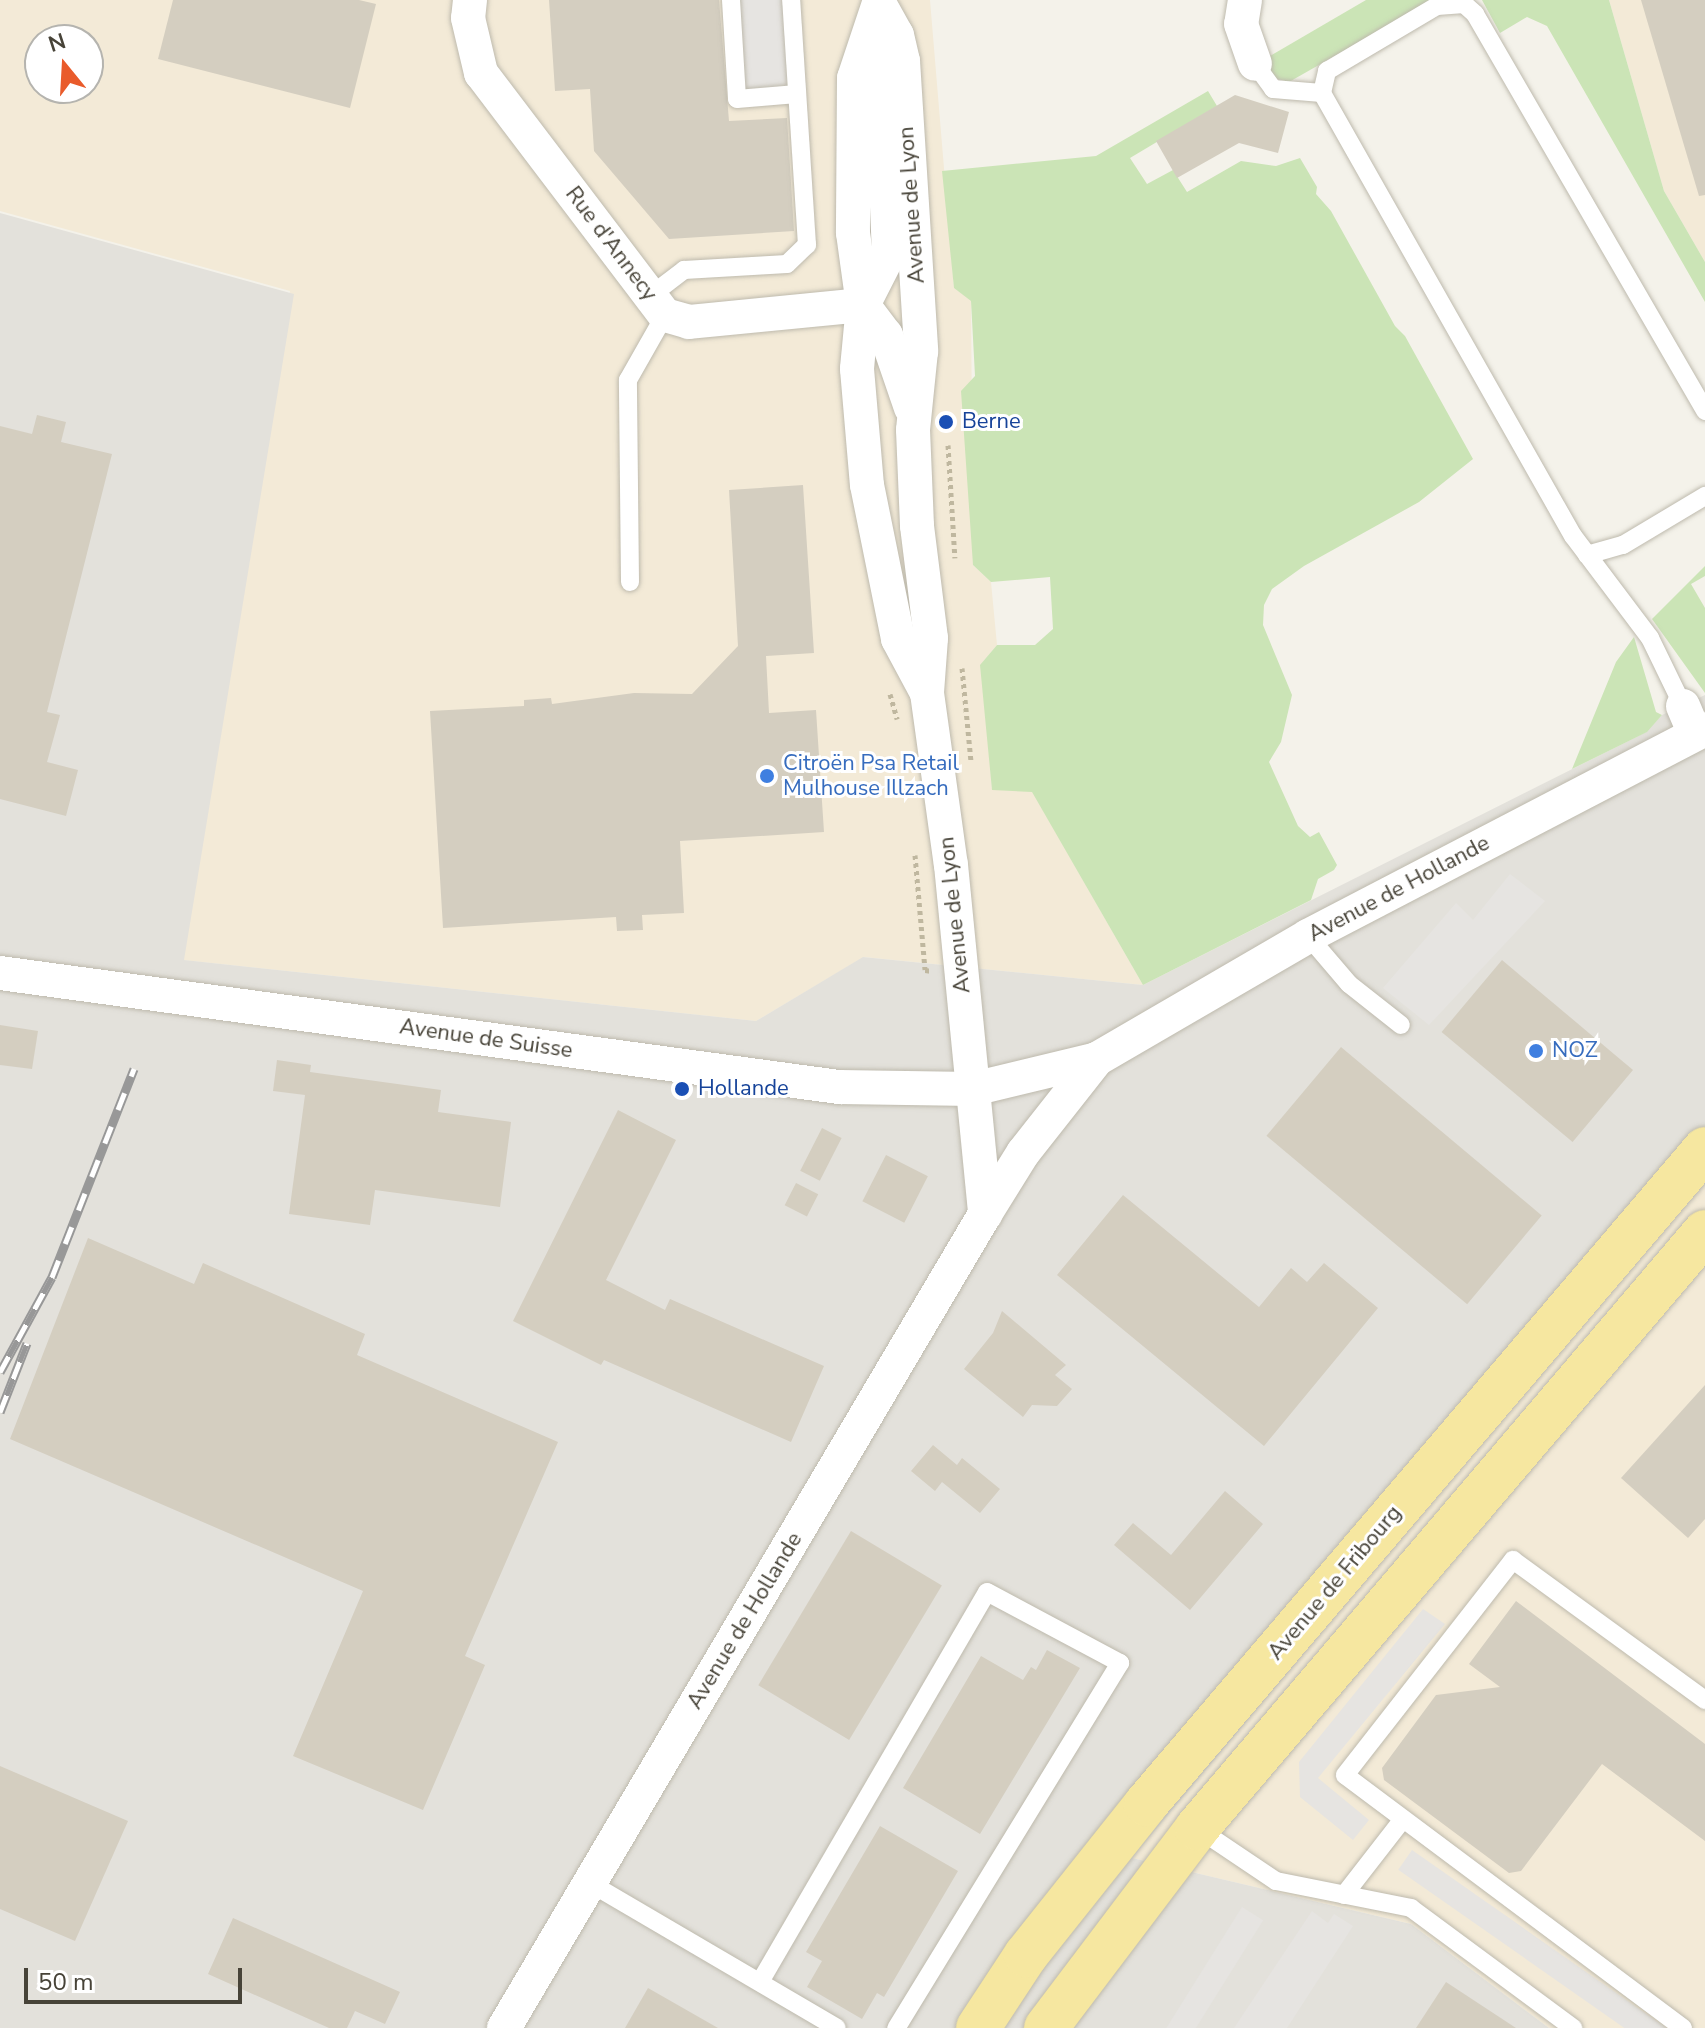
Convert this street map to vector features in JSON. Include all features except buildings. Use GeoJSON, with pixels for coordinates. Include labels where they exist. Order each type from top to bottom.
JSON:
{"type":"FeatureCollection","features":[{"type":"Feature","properties":{"kind":"main road","name":"Avenue de Fribourg"},"geometry":{"type":"LineString","coordinates":[[978,2028],[1026,1955],[1146,1804],[1705,1149]]}},
{"type":"Feature","properties":{"kind":"main road"},"geometry":{"type":"LineString","coordinates":[[1046,2028],[1197,1828],[1705,1232]]}},
{"type":"Feature","properties":{"kind":"street","name":"Rue d'Annecy"},"geometry":{"type":"LineString","coordinates":[[470,0],[468,18],[481,73],[658,305],[689,322],[863,305]]}},
{"type":"Feature","properties":{"kind":"street"},"geometry":{"type":"LineString","coordinates":[[1245,0],[1241,24],[1255,64]]}},
{"type":"Feature","properties":{"kind":"street","name":"Avenue de Lyon"},"geometry":{"type":"LineString","coordinates":[[879,2],[854,78],[853,233],[863,305],[857,369],[867,485],[898,639],[927,693]]}},
{"type":"Feature","properties":{"kind":"street","name":"Avenue de Lyon"},"geometry":{"type":"LineString","coordinates":[[879,2],[897,35],[903,61],[921,351],[912,412],[917,526],[931,638],[927,693],[951,865],[973,1089]]}},
{"type":"Feature","properties":{"kind":"street","name":"Avenue de Lyon"},"geometry":{"type":"LineString","coordinates":[[863,305],[886,335],[912,412]]}},
{"type":"Feature","properties":{"kind":"street","name":"Avenue de Hollande"},"geometry":{"type":"LineString","coordinates":[[973,1089],[1097,1059],[1308,936],[1694,723]]}},
{"type":"Feature","properties":{"kind":"street","name":"Avenue de Suisse"},"geometry":{"type":"LineString","coordinates":[[0,973],[839,1087],[973,1089]]}},
{"type":"Feature","properties":{"kind":"street","name":"Avenue de Hollande"},"geometry":{"type":"LineString","coordinates":[[504,2028],[985,1214],[1023,1153],[1097,1059]]}},
{"type":"Feature","properties":{"kind":"street"},"geometry":{"type":"LineString","coordinates":[[973,1089],[985,1214]]}},
{"type":"Feature","properties":{"kind":"street"},"geometry":{"type":"LineString","coordinates":[[1661,1283],[1705,1269]]}},
{"type":"Feature","properties":{"kind":"lane"},"geometry":{"type":"LineString","coordinates":[[731,0],[737,99],[797,94]]}},
{"type":"Feature","properties":{"kind":"lane"},"geometry":{"type":"LineString","coordinates":[[630,582],[628,380],[658,305],[684,270],[787,264],[807,245],[791,0]]}},
{"type":"Feature","properties":{"kind":"lane"},"geometry":{"type":"LineString","coordinates":[[1694,723],[1650,638],[1587,555],[1322,93],[1327,71],[1344,58],[1437,6],[1464,4],[1500,51],[1705,411]]}},
{"type":"Feature","properties":{"kind":"lane"},"geometry":{"type":"LineString","coordinates":[[1255,64],[1273,89],[1322,93]]}},
{"type":"Feature","properties":{"kind":"lane"},"geometry":{"type":"LineString","coordinates":[[1587,555],[1623,545],[1705,496]]}},
{"type":"Feature","properties":{"kind":"lane"},"geometry":{"type":"LineString","coordinates":[[1308,936],[1349,984],[1401,1025]]}},
{"type":"Feature","properties":{"kind":"lane"},"geometry":{"type":"LineString","coordinates":[[1683,2028],[1345,1775],[1513,1560],[1705,1700]]}},
{"type":"Feature","properties":{"kind":"lane"},"geometry":{"type":"LineString","coordinates":[[760,1982],[987,1592],[1120,1663],[896,2028]]}},
{"type":"Feature","properties":{"kind":"lane"},"geometry":{"type":"LineString","coordinates":[[1344,1895],[1403,1819]]}},
{"type":"Feature","properties":{"kind":"lane"},"geometry":{"type":"LineString","coordinates":[[1197,1828],[1276,1881],[1411,1908],[1573,2028]]}},
{"type":"Feature","properties":{"kind":"lane"},"geometry":{"type":"LineString","coordinates":[[590,1883],[837,2028]]}},
{"type":"Feature","properties":{"kind":"shaded area"},"geometry":{"type":"Polygon","coordinates":[[[0,0],[930,0],[954,288],[971,300],[973,565],[991,582],[997,645],[982,663],[992,789],[1032,791],[1143,985],[864,957],[756,1021],[183,960],[290,291],[0,211],[0,0]]]}},
{"type":"Feature","properties":{"kind":"shaded area"},"geometry":{"type":"Polygon","coordinates":[[[732,0],[800,0],[800,90],[732,90],[732,0]]]}},
{"type":"Feature","properties":{"kind":"shaded area"},"geometry":{"type":"Polygon","coordinates":[[[1609,0],[1705,0],[1705,262],[1664,191],[1609,0]]]}},
{"type":"Feature","properties":{"kind":"shaded area"},"geometry":{"type":"Polygon","coordinates":[[[0,213],[294,294],[184,960],[756,1021],[863,957],[1143,985],[1646,732],[1662,715],[1705,695],[1705,1176],[1132,1858],[1411,1924],[1549,2028],[0,2028],[0,213]]]}},
{"type":"Feature","properties":{"kind":"shaded area"},"geometry":{"type":"Polygon","coordinates":[[[1510,874],[1545,901],[1429,1025],[1383,988],[1456,903],[1473,920],[1510,874]]]}},
{"type":"Feature","properties":{"kind":"shaded area"},"geometry":{"type":"Polygon","coordinates":[[[1705,1176],[1705,2028],[1549,2028],[1411,1924],[1132,1858],[1705,1176]]]}},
{"type":"Feature","properties":{"kind":"shaded area"},"geometry":{"type":"Polygon","coordinates":[[[1423,1609],[1445,1624],[1318,1778],[1369,1820],[1353,1840],[1300,1797],[1299,1762],[1423,1609]]]}},
{"type":"Feature","properties":{"kind":"shaded area"},"geometry":{"type":"Polygon","coordinates":[[[1412,1850],[1666,2028],[1624,2028],[1398,1870],[1412,1850]]]}},
{"type":"Feature","properties":{"kind":"shaded area"},"geometry":{"type":"Polygon","coordinates":[[[1242,1907],[1263,1920],[1196,2028],[1166,2028],[1242,1907]]]}},
{"type":"Feature","properties":{"kind":"shaded area"},"geometry":{"type":"Polygon","coordinates":[[[1312,1911],[1328,1923],[1334,1914],[1353,1926],[1287,2028],[1234,2028],[1312,1911]]]}},
{"type":"Feature","properties":{"kind":"green space"},"geometry":{"type":"Polygon","coordinates":[[[1366,0],[1433,0],[1289,82],[1274,78],[1263,60],[1366,0]]]}},
{"type":"Feature","properties":{"kind":"green space"},"geometry":{"type":"Polygon","coordinates":[[[1482,0],[1609,0],[1664,191],[1705,262],[1705,302],[1547,26],[1527,17],[1500,33],[1482,0]]]}},
{"type":"Feature","properties":{"kind":"green space"},"geometry":{"type":"Polygon","coordinates":[[[1208,91],[1217,106],[1130,158],[1147,184],[1173,170],[1187,192],[1241,161],[1276,166],[1300,158],[1317,187],[1316,194],[1331,211],[1473,459],[1419,502],[1304,566],[1272,589],[1264,605],[1263,625],[1292,695],[1281,742],[1269,762],[1298,826],[1310,837],[1319,832],[1337,865],[1318,879],[1311,900],[1143,985],[1032,792],[992,790],[980,665],[997,645],[1035,645],[1053,629],[1050,577],[991,582],[973,565],[961,391],[975,376],[971,301],[954,288],[942,171],[1096,156],[1208,91]]]}},
{"type":"Feature","properties":{"kind":"green space"},"geometry":{"type":"Polygon","coordinates":[[[1705,566],[1705,576],[1691,584],[1705,608],[1705,693],[1652,619],[1705,566]]]}},
{"type":"Feature","properties":{"kind":"green space"},"geometry":{"type":"Polygon","coordinates":[[[1634,637],[1656,712],[1662,715],[1647,732],[1572,769],[1616,662],[1634,637]]]}},
{"type":"Feature","properties":{"kind":"railway"},"geometry":{"type":"LineString","coordinates":[[0,1372],[52,1277],[134,1069]]}},
{"type":"Feature","properties":{"kind":"railway"},"geometry":{"type":"LineString","coordinates":[[0,1412],[27,1343]]}},
{"type":"Feature","properties":{"kind":"place","name":"Berne"},"geometry":{"type":"Point","coordinates":[946,422]}},
{"type":"Feature","properties":{"kind":"place","name":"Citroën Psa Retail Mulhouse Illzach"},"geometry":{"type":"Point","coordinates":[767,776]}},
{"type":"Feature","properties":{"kind":"place","name":"NOZ"},"geometry":{"type":"Point","coordinates":[1536,1051]}},
{"type":"Feature","properties":{"kind":"place","name":"Hollande"},"geometry":{"type":"Point","coordinates":[682,1089]}}]}
